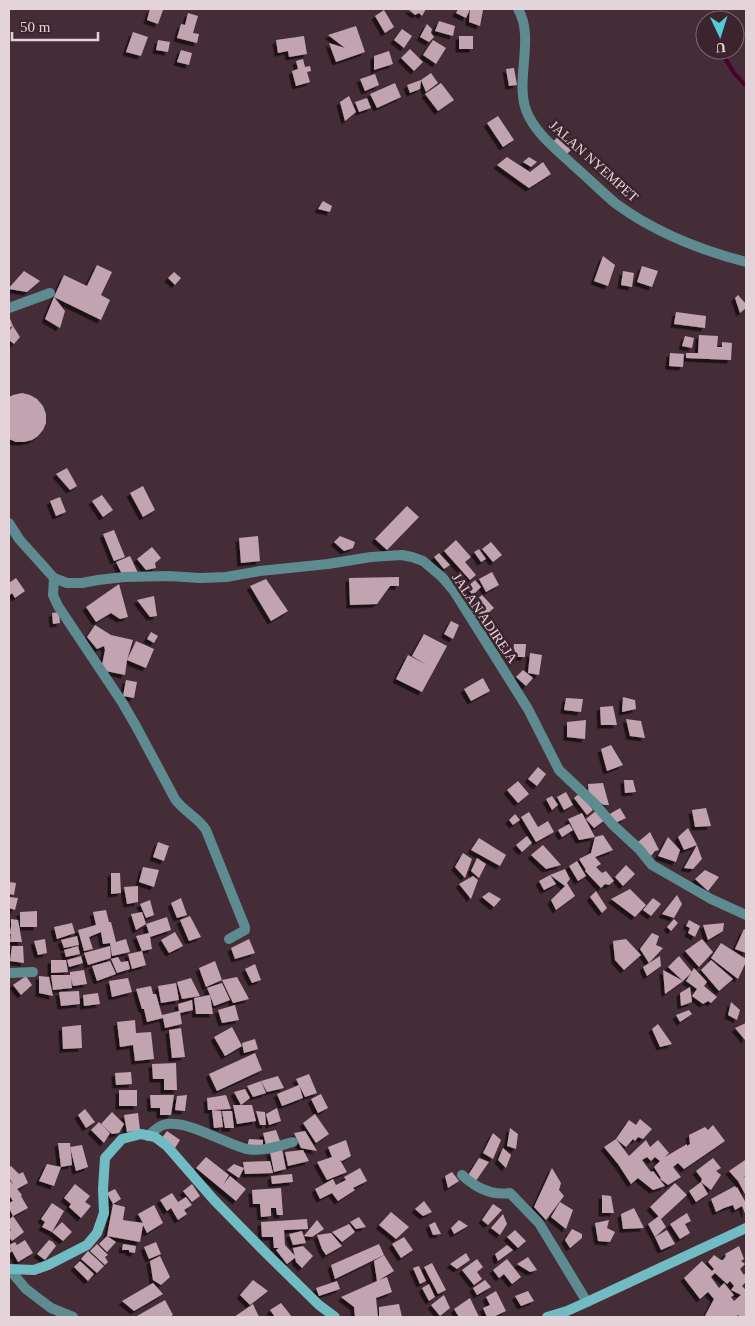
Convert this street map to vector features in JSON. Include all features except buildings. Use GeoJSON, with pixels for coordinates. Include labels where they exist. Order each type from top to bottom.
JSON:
{"type":"FeatureCollection","features":[{"type":"Feature","properties":{"kind":"street","name":"JALAN NYEMPET"},"geometry":{"type":"LineString","coordinates":[[518,9],[524,21],[523,89],[526,110],[536,128],[558,151],[615,202],[647,224],[681,240],[726,257],[746,262]]}},
{"type":"Feature","properties":{"kind":"street"},"geometry":{"type":"LineString","coordinates":[[9,308],[50,292]]}},
{"type":"Feature","properties":{"kind":"street"},"geometry":{"type":"LineString","coordinates":[[9,522],[19,539],[54,578],[53,595],[58,606],[138,728],[175,799],[206,830],[245,927],[245,930],[229,939]]}},
{"type":"Feature","properties":{"kind":"street","name":"JALAN ADIREJA"},"geometry":{"type":"LineString","coordinates":[[54,578],[68,583],[82,583],[124,577],[226,577],[371,557],[402,555],[423,561],[442,577],[454,591],[528,709],[558,770],[596,805],[652,865],[710,899],[746,915]]}},
{"type":"Feature","properties":{"kind":"street"},"geometry":{"type":"LineString","coordinates":[[9,973],[33,972]]}},
{"type":"Feature","properties":{"kind":"street"},"geometry":{"type":"LineString","coordinates":[[148,1136],[165,1124],[172,1124],[200,1131],[236,1146],[249,1149],[272,1148],[293,1142]]}},
{"type":"Feature","properties":{"kind":"street"},"geometry":{"type":"LineString","coordinates":[[9,1269],[34,1270],[87,1245],[97,1233],[104,1213],[105,1158],[122,1138],[141,1134],[155,1137],[167,1146],[214,1200],[267,1254],[319,1305],[335,1317]]}},
{"type":"Feature","properties":{"kind":"street"},"geometry":{"type":"LineString","coordinates":[[462,1175],[479,1188],[499,1195],[510,1193],[535,1218],[587,1302]]}},
{"type":"Feature","properties":{"kind":"street"},"geometry":{"type":"LineString","coordinates":[[547,1317],[567,1311],[746,1228]]}},
{"type":"Feature","properties":{"kind":"street"},"geometry":{"type":"LineString","coordinates":[[9,1269],[32,1294],[51,1308],[73,1317]]}},
{"type":"Feature","properties":{"kind":"waterway"},"geometry":{"type":"LineString","coordinates":[[726,60],[734,73],[746,86]]}}]}
